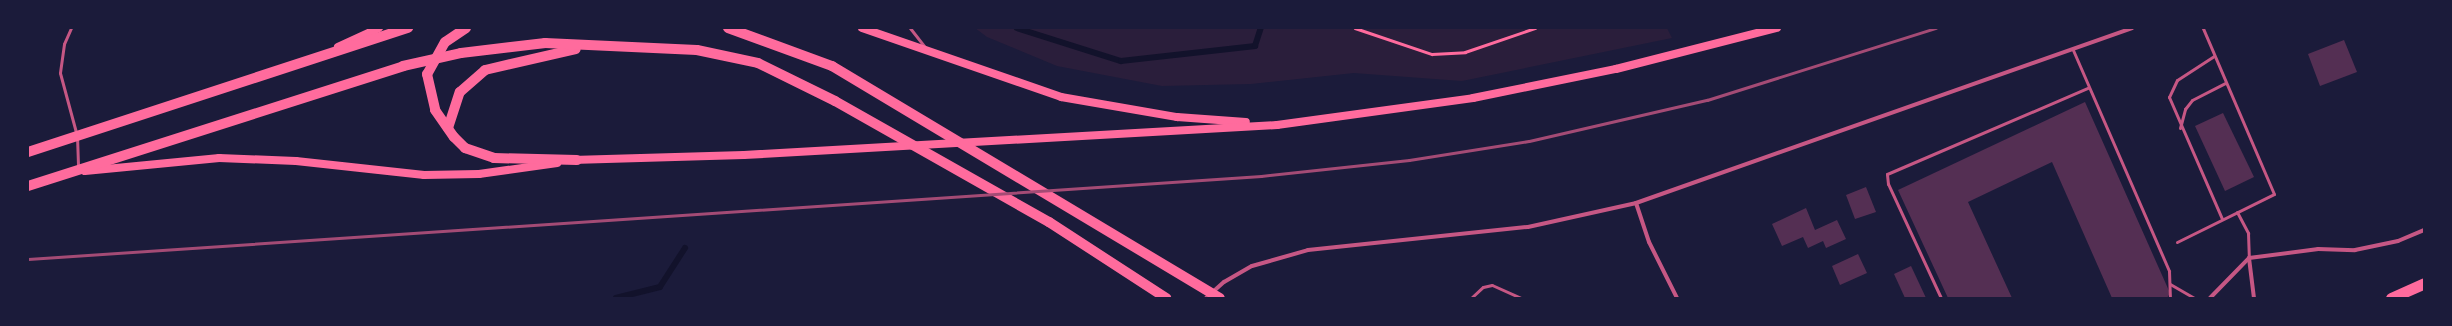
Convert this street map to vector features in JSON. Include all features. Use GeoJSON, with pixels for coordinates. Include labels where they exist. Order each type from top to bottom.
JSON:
{"type":"FeatureCollection","features":[{"type":"Feature","properties":{"kind":"highway"},"geometry":{"type":"LineString","coordinates":[[2391,298],[2424,283]]}},
{"type":"Feature","properties":{"kind":"main road"},"geometry":{"type":"LineString","coordinates":[[296,66],[379,28]]}},
{"type":"Feature","properties":{"kind":"main road"},"geometry":{"type":"LineString","coordinates":[[28,152],[296,66],[408,28]]}},
{"type":"Feature","properties":{"kind":"main road"},"geometry":{"type":"LineString","coordinates":[[466,28],[445,42],[433,60],[427,74],[429,92],[448,128],[465,148],[478,155],[577,160],[744,155],[1277,125],[1473,98],[1616,69],[1776,28]]}},
{"type":"Feature","properties":{"kind":"main road"},"geometry":{"type":"LineString","coordinates":[[728,28],[792,50],[832,66],[1220,298]]}},
{"type":"Feature","properties":{"kind":"main road"},"geometry":{"type":"LineString","coordinates":[[862,28],[1062,98],[1177,117],[1277,125]]}},
{"type":"Feature","properties":{"kind":"main road"},"geometry":{"type":"LineString","coordinates":[[448,128],[460,92],[485,70],[548,53],[602,45]]}},
{"type":"Feature","properties":{"kind":"main road"},"geometry":{"type":"LineString","coordinates":[[28,186],[78,172],[403,66],[504,46],[602,45],[697,50],[758,63],[835,101],[1049,222],[1166,298]]}},
{"type":"Feature","properties":{"kind":"main road"},"geometry":{"type":"LineString","coordinates":[[78,172],[218,158],[296,161],[424,175],[479,174],[577,160]]}},
{"type":"Feature","properties":{"kind":"street"},"geometry":{"type":"LineString","coordinates":[[1206,298],[1224,282],[1252,266],[1308,250],[1528,227],[1636,203],[2132,28]]}},
{"type":"Feature","properties":{"kind":"street"},"geometry":{"type":"LineString","coordinates":[[1636,203],[1649,242],[1677,298]]}},
{"type":"Feature","properties":{"kind":"street"},"geometry":{"type":"LineString","coordinates":[[2210,298],[2249,258],[2318,249],[2355,250],[2398,242],[2424,230]]}},
{"type":"Feature","properties":{"kind":"street"},"geometry":{"type":"LineString","coordinates":[[2249,258],[2254,298]]}},
{"type":"Feature","properties":{"kind":"lane"},"geometry":{"type":"LineString","coordinates":[[71,28],[64,44],[60,73],[76,136],[78,172]]}},
{"type":"Feature","properties":{"kind":"lane"},"geometry":{"type":"LineString","coordinates":[[910,28],[930,52]]}},
{"type":"Feature","properties":{"kind":"lane"},"geometry":{"type":"LineString","coordinates":[[2177,242],[2274,194],[2225,83],[2203,28]]}},
{"type":"Feature","properties":{"kind":"lane"},"geometry":{"type":"LineString","coordinates":[[2073,50],[2088,88],[2169,271],[2170,298]]}},
{"type":"Feature","properties":{"kind":"lane"},"geometry":{"type":"LineString","coordinates":[[2214,56],[2177,80],[2171,89],[2169,97],[2180,128],[2222,219]]}},
{"type":"Feature","properties":{"kind":"lane"},"geometry":{"type":"LineString","coordinates":[[2180,128],[2185,108],[2192,100],[2225,83]]}},
{"type":"Feature","properties":{"kind":"lane"},"geometry":{"type":"LineString","coordinates":[[1941,298],[1888,184],[1887,174],[2088,88]]}},
{"type":"Feature","properties":{"kind":"lane"},"geometry":{"type":"LineString","coordinates":[[2237,212],[2248,233],[2249,258]]}},
{"type":"Feature","properties":{"kind":"lane"},"geometry":{"type":"LineString","coordinates":[[2170,284],[2194,298]]}},
{"type":"Feature","properties":{"kind":"lane"},"geometry":{"type":"LineString","coordinates":[[1471,298],[1492,285],[1521,298]]}},
{"type":"Feature","properties":{"kind":"path"},"geometry":{"type":"LineString","coordinates":[[1355,28],[1432,54],[1465,52],[1535,28]]}},
{"type":"Feature","properties":{"kind":"shaded area"},"geometry":{"type":"Polygon","coordinates":[[[975,28],[1667,28],[1672,38],[1462,81],[1354,73],[1251,84],[1162,86],[1057,66],[987,37],[975,28]]]}},
{"type":"Feature","properties":{"kind":"building"},"geometry":{"type":"Polygon","coordinates":[[[2344,40],[2357,72],[2320,86],[2308,54],[2344,40]]]}},
{"type":"Feature","properties":{"kind":"building"},"geometry":{"type":"Polygon","coordinates":[[[2085,102],[2170,293],[2167,298],[2112,298],[2052,162],[1968,202],[2012,298],[1948,298],[1898,190],[2085,102]]]}},
{"type":"Feature","properties":{"kind":"building"},"geometry":{"type":"Polygon","coordinates":[[[2223,113],[2254,177],[2225,191],[2195,126],[2223,113]]]}},
{"type":"Feature","properties":{"kind":"building"},"geometry":{"type":"Polygon","coordinates":[[[1866,187],[1876,212],[1855,219],[1846,195],[1866,187]]]}},
{"type":"Feature","properties":{"kind":"building"},"geometry":{"type":"Polygon","coordinates":[[[1806,208],[1815,230],[1837,220],[1846,239],[1826,248],[1823,241],[1808,248],[1803,237],[1782,246],[1772,224],[1806,208]]]}},
{"type":"Feature","properties":{"kind":"building"},"geometry":{"type":"Polygon","coordinates":[[[1858,254],[1867,273],[1840,285],[1832,266],[1858,254]]]}},
{"type":"Feature","properties":{"kind":"building"},"geometry":{"type":"Polygon","coordinates":[[[1911,266],[1926,298],[1905,298],[1894,274],[1911,266]]]}},
{"type":"Feature","properties":{"kind":"waterway"},"geometry":{"type":"LineString","coordinates":[[1017,28],[1121,61],[1255,46],[1261,28]]}},
{"type":"Feature","properties":{"kind":"waterway"},"geometry":{"type":"LineString","coordinates":[[616,298],[660,287],[685,248]]}},
{"type":"Feature","properties":{"kind":"railway"},"geometry":{"type":"LineString","coordinates":[[28,259],[1261,176],[1409,160],[1529,141],[1707,100],[1936,28]]}}]}
